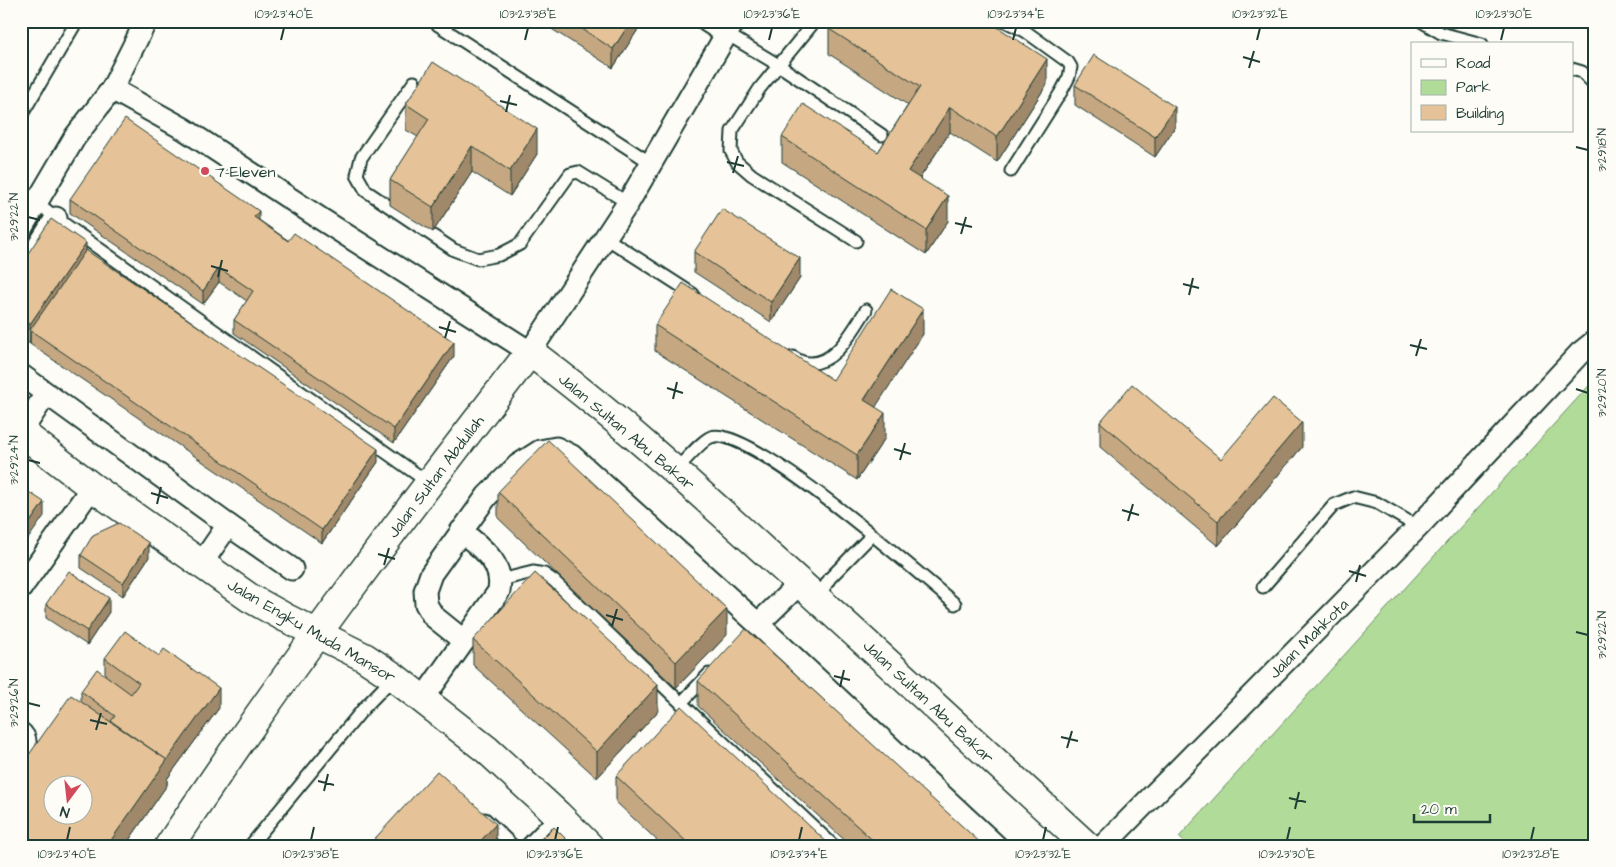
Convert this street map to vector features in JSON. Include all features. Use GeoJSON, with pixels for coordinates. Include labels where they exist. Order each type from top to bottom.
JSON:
{"type":"FeatureCollection","features":[{"type":"Feature","properties":{"kind":"street"},"geometry":{"type":"LineString","coordinates":[[21,229],[29,196],[112,89],[146,21]]}},
{"type":"Feature","properties":{"kind":"street"},"geometry":{"type":"LineString","coordinates":[[530,352],[628,203],[731,28],[707,21]]}},
{"type":"Feature","properties":{"kind":"street","name":"Jalan Sultan Abu Bakar"},"geometry":{"type":"LineString","coordinates":[[112,89],[184,129],[530,352],[600,406],[675,470],[809,590],[1087,846]]}},
{"type":"Feature","properties":{"kind":"street"},"geometry":{"type":"LineString","coordinates":[[21,274],[56,218]]}},
{"type":"Feature","properties":{"kind":"street","name":"Jalan Mahkota"},"geometry":{"type":"LineString","coordinates":[[1103,846],[1418,527],[1580,353],[1595,341]]}},
{"type":"Feature","properties":{"kind":"street","name":"Jalan Sultan Abdullah"},"geometry":{"type":"LineString","coordinates":[[169,846],[223,765],[318,633],[429,483],[530,352]]}},
{"type":"Feature","properties":{"kind":"street"},"geometry":{"type":"LineString","coordinates":[[21,376],[292,569]]}},
{"type":"Feature","properties":{"kind":"street"},"geometry":{"type":"LineString","coordinates":[[21,432],[46,394]]}},
{"type":"Feature","properties":{"kind":"street","name":"Jalan Engku Muda Mansor"},"geometry":{"type":"LineString","coordinates":[[21,432],[92,486],[250,598],[364,657],[394,677],[487,750],[558,814],[589,846]]}},
{"type":"Feature","properties":{"kind":"street"},"geometry":{"type":"LineString","coordinates":[[464,641],[433,616],[426,604],[425,591],[431,574],[487,496],[518,465],[540,452],[556,448],[572,456],[755,628],[996,846]]}},
{"type":"Feature","properties":{"kind":"street"},"geometry":{"type":"LineString","coordinates":[[21,588],[92,486]]}},
{"type":"Feature","properties":{"kind":"street"},"geometry":{"type":"LineString","coordinates":[[202,564],[228,525]]}},
{"type":"Feature","properties":{"kind":"street"},"geometry":{"type":"LineString","coordinates":[[423,699],[499,591],[501,580],[497,566],[486,552],[461,531]]}},
{"type":"Feature","properties":{"kind":"street"},"geometry":{"type":"LineString","coordinates":[[755,628],[809,590]]}},
{"type":"Feature","properties":{"kind":"lane"},"geometry":{"type":"LineString","coordinates":[[21,116],[77,21]]}},
{"type":"Feature","properties":{"kind":"lane"},"geometry":{"type":"LineString","coordinates":[[435,21],[446,30],[651,162]]}},
{"type":"Feature","properties":{"kind":"lane"},"geometry":{"type":"LineString","coordinates":[[815,21],[760,88],[732,131],[731,151],[737,162],[752,176],[856,241]]}},
{"type":"Feature","properties":{"kind":"lane"},"geometry":{"type":"LineString","coordinates":[[1005,21],[1025,32],[1068,62],[1071,67],[1069,77],[1061,92],[1011,171]]}},
{"type":"Feature","properties":{"kind":"lane"},"geometry":{"type":"LineString","coordinates":[[1421,21],[1441,33],[1475,42]]}},
{"type":"Feature","properties":{"kind":"lane"},"geometry":{"type":"LineString","coordinates":[[731,28],[780,66],[882,135]]}},
{"type":"Feature","properties":{"kind":"lane"},"geometry":{"type":"LineString","coordinates":[[1574,70],[1582,72],[1595,84]]}},
{"type":"Feature","properties":{"kind":"lane"},"geometry":{"type":"LineString","coordinates":[[414,82],[361,158],[356,175],[366,191],[454,250],[478,259],[499,256],[520,244],[570,174],[578,172],[628,203]]}},
{"type":"Feature","properties":{"kind":"lane"},"geometry":{"type":"LineString","coordinates":[[29,196],[56,218],[429,483]]}},
{"type":"Feature","properties":{"kind":"lane"},"geometry":{"type":"LineString","coordinates":[[606,238],[706,302]]}},
{"type":"Feature","properties":{"kind":"lane"},"geometry":{"type":"LineString","coordinates":[[782,351],[804,362],[816,362],[830,357],[843,344],[866,310]]}},
{"type":"Feature","properties":{"kind":"lane"},"geometry":{"type":"LineString","coordinates":[[675,470],[711,437],[724,436],[745,445],[806,483],[872,534],[955,604]]}},
{"type":"Feature","properties":{"kind":"lane"},"geometry":{"type":"LineString","coordinates":[[1263,586],[1334,505],[1353,498],[1377,503],[1418,527]]}},
{"type":"Feature","properties":{"kind":"lane"},"geometry":{"type":"LineString","coordinates":[[809,590],[830,578],[872,534]]}},
{"type":"Feature","properties":{"kind":"lane"},"geometry":{"type":"LineString","coordinates":[[501,580],[533,572],[544,574],[554,580],[681,703],[834,846]]}},
{"type":"Feature","properties":{"kind":"lane"},"geometry":{"type":"LineString","coordinates":[[681,703],[720,664]]}},
{"type":"Feature","properties":{"kind":"lane"},"geometry":{"type":"LineString","coordinates":[[250,846],[364,708],[394,677]]}},
{"type":"Feature","properties":{"kind":"lane"},"geometry":{"type":"LineString","coordinates":[[21,727],[29,733],[31,742],[21,763]]}},
{"type":"Feature","properties":{"kind":"lane"},"geometry":{"type":"LineString","coordinates":[[478,812],[513,846]]}},
{"type":"Feature","properties":{"kind":"lane"},"geometry":{"type":"LineString","coordinates":[[526,846],[558,814]]}},
{"type":"Feature","properties":{"kind":"green space"},"geometry":{"type":"Polygon","coordinates":[[[1595,379],[1595,846],[1188,846],[1179,837],[1595,379]]]}},
{"type":"Feature","properties":{"kind":"building"},"geometry":{"type":"Polygon","coordinates":[[[570,21],[631,21],[613,49],[570,21]]]}},
{"type":"Feature","properties":{"kind":"building"},"geometry":{"type":"Polygon","coordinates":[[[833,21],[988,21],[1047,59],[997,137],[950,107],[908,171],[948,196],[926,230],[782,137],[803,104],[878,152],[920,87],[829,29],[833,21]]]}},
{"type":"Feature","properties":{"kind":"building"},"geometry":{"type":"Polygon","coordinates":[[[1094,55],[1175,107],[1155,137],[1075,85],[1094,55]]]}},
{"type":"Feature","properties":{"kind":"building"},"geometry":{"type":"Polygon","coordinates":[[[433,62],[537,129],[510,171],[472,146],[433,207],[390,180],[429,119],[406,104],[433,62]]]}},
{"type":"Feature","properties":{"kind":"building"},"geometry":{"type":"Polygon","coordinates":[[[125,119],[259,211],[254,217],[288,241],[294,233],[454,342],[394,429],[234,320],[253,291],[219,268],[203,291],[70,199],[125,119]]]}},
{"type":"Feature","properties":{"kind":"building"},"geometry":{"type":"Polygon","coordinates":[[[722,209],[800,258],[771,302],[694,252],[722,209]]]}},
{"type":"Feature","properties":{"kind":"building"},"geometry":{"type":"Polygon","coordinates":[[[51,219],[86,243],[30,324],[21,317],[21,264],[51,219]]]}},
{"type":"Feature","properties":{"kind":"building"},"geometry":{"type":"Polygon","coordinates":[[[86,250],[378,449],[322,530],[30,330],[86,250]]]}},
{"type":"Feature","properties":{"kind":"building"},"geometry":{"type":"Polygon","coordinates":[[[683,283],[833,380],[891,289],[923,309],[864,400],[885,413],[857,455],[655,325],[683,283]]]}},
{"type":"Feature","properties":{"kind":"building"},"geometry":{"type":"Polygon","coordinates":[[[1132,384],[1221,459],[1273,398],[1302,422],[1218,521],[1100,422],[1132,384]]]}},
{"type":"Feature","properties":{"kind":"building"},"geometry":{"type":"Polygon","coordinates":[[[548,440],[727,609],[676,662],[498,492],[548,440]]]}},
{"type":"Feature","properties":{"kind":"building"},"geometry":{"type":"Polygon","coordinates":[[[21,487],[44,502],[21,535],[21,487]]]}},
{"type":"Feature","properties":{"kind":"building"},"geometry":{"type":"Polygon","coordinates":[[[119,523],[149,543],[123,583],[81,555],[93,535],[119,523]]]}},
{"type":"Feature","properties":{"kind":"building"},"geometry":{"type":"Polygon","coordinates":[[[69,571],[109,598],[87,631],[46,604],[69,571]]]}},
{"type":"Feature","properties":{"kind":"building"},"geometry":{"type":"Polygon","coordinates":[[[535,573],[658,685],[597,752],[473,640],[535,573]]]}},
{"type":"Feature","properties":{"kind":"building"},"geometry":{"type":"Polygon","coordinates":[[[746,629],[984,846],[879,846],[698,681],[746,629]]]}},
{"type":"Feature","properties":{"kind":"building"},"geometry":{"type":"Polygon","coordinates":[[[125,631],[159,656],[164,649],[219,688],[167,760],[111,721],[115,716],[81,691],[97,669],[131,694],[139,683],[105,658],[125,631]]]}},
{"type":"Feature","properties":{"kind":"building"},"geometry":{"type":"Polygon","coordinates":[[[71,695],[167,760],[107,846],[21,846],[21,766],[71,695]]]}},
{"type":"Feature","properties":{"kind":"building"},"geometry":{"type":"Polygon","coordinates":[[[681,706],[831,846],[691,846],[616,776],[681,706]]]}},
{"type":"Feature","properties":{"kind":"building"},"geometry":{"type":"Polygon","coordinates":[[[437,771],[496,824],[476,846],[368,846],[437,771]]]}},
{"type":"Feature","properties":{"kind":"building"},"geometry":{"type":"Polygon","coordinates":[[[554,827],[573,846],[535,846],[554,827]]]}},
{"type":"Feature","properties":{"kind":"place","name":"7-Eleven"},"geometry":{"type":"Point","coordinates":[205,171]}}]}
